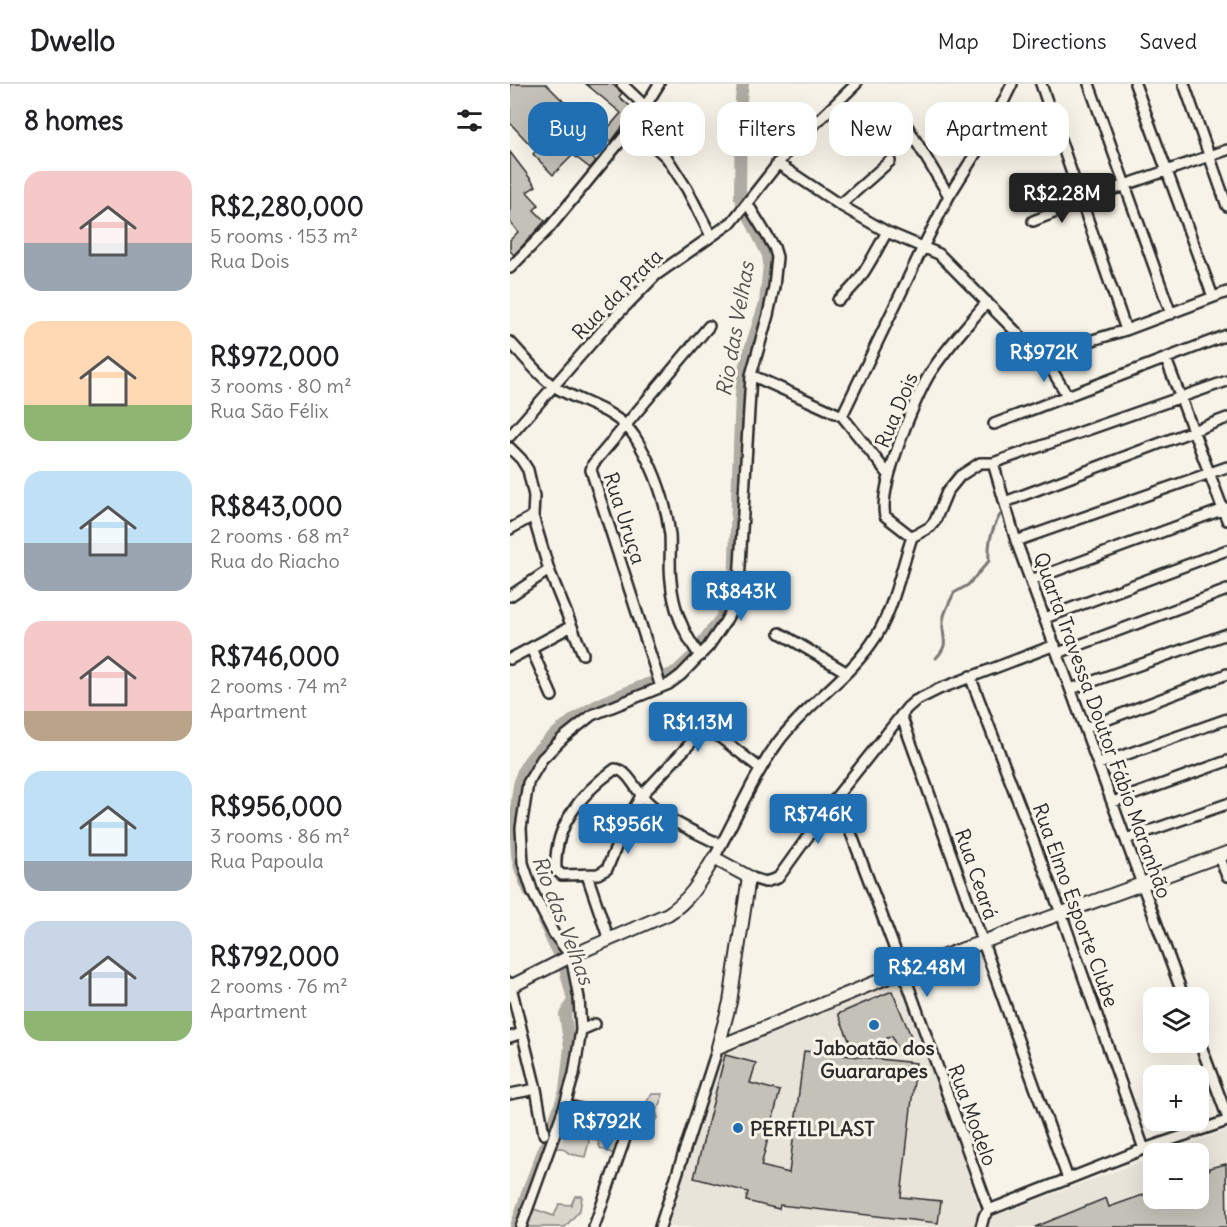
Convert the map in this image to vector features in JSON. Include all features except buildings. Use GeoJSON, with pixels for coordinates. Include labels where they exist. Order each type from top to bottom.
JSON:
{"type":"FeatureCollection","features":[{"type":"Feature","properties":{"kind":"street"},"geometry":{"type":"LineString","coordinates":[[622,84],[641,102]]}},
{"type":"Feature","properties":{"kind":"street"},"geometry":{"type":"LineString","coordinates":[[648,102],[659,84]]}},
{"type":"Feature","properties":{"kind":"street","name":"Rua da Prata"},"geometry":{"type":"LineString","coordinates":[[510,436],[608,324],[656,275],[732,222],[777,163],[802,135],[856,84]]}},
{"type":"Feature","properties":{"kind":"street"},"geometry":{"type":"LineString","coordinates":[[842,416],[949,196],[987,135],[1012,84]]}},
{"type":"Feature","properties":{"kind":"street"},"geometry":{"type":"LineString","coordinates":[[1041,84],[1126,330]]}},
{"type":"Feature","properties":{"kind":"street"},"geometry":{"type":"LineString","coordinates":[[1089,84],[1171,314]]}},
{"type":"Feature","properties":{"kind":"street"},"geometry":{"type":"LineString","coordinates":[[1135,84],[1213,297]]}},
{"type":"Feature","properties":{"kind":"street"},"geometry":{"type":"LineString","coordinates":[[1184,84],[1227,207]]}},
{"type":"Feature","properties":{"kind":"street"},"geometry":{"type":"LineString","coordinates":[[913,136],[949,196]]}},
{"type":"Feature","properties":{"kind":"street"},"geometry":{"type":"LineString","coordinates":[[510,268],[550,227],[620,142]]}},
{"type":"Feature","properties":{"kind":"street"},"geometry":{"type":"LineString","coordinates":[[1033,221],[1125,185],[1227,150]]}},
{"type":"Feature","properties":{"kind":"street"},"geometry":{"type":"LineString","coordinates":[[665,156],[687,189],[711,236]]}},
{"type":"Feature","properties":{"kind":"street"},"geometry":{"type":"LineString","coordinates":[[840,205],[890,161]]}},
{"type":"Feature","properties":{"kind":"street"},"geometry":{"type":"LineString","coordinates":[[777,163],[886,232],[939,254],[948,261],[1022,338],[1043,355],[1068,397]]}},
{"type":"Feature","properties":{"kind":"street"},"geometry":{"type":"LineString","coordinates":[[521,1227],[565,1104],[574,1074],[581,1030],[579,998],[568,957],[533,893],[523,863],[521,828],[528,783],[542,759],[586,719],[669,684],[681,675],[697,652],[725,622],[737,600],[740,583],[751,375],[768,315],[777,257],[774,247],[745,206]]}},
{"type":"Feature","properties":{"kind":"street"},"geometry":{"type":"LineString","coordinates":[[838,300],[851,291],[859,280],[886,232]]}},
{"type":"Feature","properties":{"kind":"street"},"geometry":{"type":"LineString","coordinates":[[1043,355],[1126,330],[1227,292]]}},
{"type":"Feature","properties":{"kind":"street","name":"Rua Dois"},"geometry":{"type":"LineString","coordinates":[[912,537],[885,516],[884,506],[889,475],[909,418],[928,376],[987,302]]}},
{"type":"Feature","properties":{"kind":"street","name":"Rua Uruça"},"geometry":{"type":"LineString","coordinates":[[661,687],[591,470],[593,464],[710,326]]}},
{"type":"Feature","properties":{"kind":"street"},"geometry":{"type":"LineString","coordinates":[[994,424],[1227,335]]}},
{"type":"Feature","properties":{"kind":"street"},"geometry":{"type":"LineString","coordinates":[[510,342],[554,387],[615,417],[634,435],[651,464],[658,484],[670,536],[671,582],[675,610],[697,652]]}},
{"type":"Feature","properties":{"kind":"street"},"geometry":{"type":"LineString","coordinates":[[1166,359],[1209,473],[1225,508],[1227,520]]}},
{"type":"Feature","properties":{"kind":"street"},"geometry":{"type":"LineString","coordinates":[[751,375],[842,416],[889,475]]}},
{"type":"Feature","properties":{"kind":"street"},"geometry":{"type":"LineString","coordinates":[[544,1134],[536,1089],[510,985],[668,914],[682,905],[693,893],[761,769],[779,741],[801,715],[868,649],[880,630],[912,537],[930,527],[939,512],[946,492],[960,476],[980,463],[993,463],[1227,381]]}},
{"type":"Feature","properties":{"kind":"street"},"geometry":{"type":"LineString","coordinates":[[1005,502],[1227,418]]}},
{"type":"Feature","properties":{"kind":"street"},"geometry":{"type":"LineString","coordinates":[[510,448],[528,470],[534,496],[533,516],[549,570],[570,627],[583,654]]}},
{"type":"Feature","properties":{"kind":"street","name":"Quarta Travessa Doutor Fábio Maranhão"},"geometry":{"type":"LineString","coordinates":[[993,463],[1016,542],[1180,987]]}},
{"type":"Feature","properties":{"kind":"street"},"geometry":{"type":"LineString","coordinates":[[1016,542],[1227,466]]}},
{"type":"Feature","properties":{"kind":"street"},"geometry":{"type":"LineString","coordinates":[[1030,580],[1225,508]]}},
{"type":"Feature","properties":{"kind":"street"},"geometry":{"type":"LineString","coordinates":[[510,529],[533,516]]}},
{"type":"Feature","properties":{"kind":"street"},"geometry":{"type":"LineString","coordinates":[[1045,618],[1227,550]]}},
{"type":"Feature","properties":{"kind":"street"},"geometry":{"type":"LineString","coordinates":[[510,596],[549,570]]}},
{"type":"Feature","properties":{"kind":"street"},"geometry":{"type":"LineString","coordinates":[[714,858],[749,877],[765,882],[777,878],[837,796],[901,715],[915,701],[970,676],[1227,590]]}},
{"type":"Feature","properties":{"kind":"street"},"geometry":{"type":"LineString","coordinates":[[510,659],[570,627]]}},
{"type":"Feature","properties":{"kind":"street"},"geometry":{"type":"LineString","coordinates":[[780,633],[846,672]]}},
{"type":"Feature","properties":{"kind":"street"},"geometry":{"type":"LineString","coordinates":[[1071,689],[1227,634]]}},
{"type":"Feature","properties":{"kind":"street"},"geometry":{"type":"LineString","coordinates":[[531,648],[552,696]]}},
{"type":"Feature","properties":{"kind":"street"},"geometry":{"type":"LineString","coordinates":[[1085,728],[1227,674]]}},
{"type":"Feature","properties":{"kind":"street","name":"Rua Elmo Esporte Clube"},"geometry":{"type":"LineString","coordinates":[[970,676],[1061,913],[1143,1146]]}},
{"type":"Feature","properties":{"kind":"street","name":"Rua Ceará"},"geometry":{"type":"LineString","coordinates":[[901,715],[1068,1179]]}},
{"type":"Feature","properties":{"kind":"street"},"geometry":{"type":"LineString","coordinates":[[1099,764],[1227,719]]}},
{"type":"Feature","properties":{"kind":"street"},"geometry":{"type":"LineString","coordinates":[[721,845],[678,823],[641,796],[625,773],[618,769],[612,771],[593,787],[573,810],[562,829],[556,856],[557,873],[587,875],[607,870],[626,823],[641,796],[696,736],[707,730],[717,735],[761,769]]}},
{"type":"Feature","properties":{"kind":"street"},"geometry":{"type":"LineString","coordinates":[[1113,802],[1227,761]]}},
{"type":"Feature","properties":{"kind":"street","name":"Rua Modelo"},"geometry":{"type":"LineString","coordinates":[[837,796],[989,1210]]}},
{"type":"Feature","properties":{"kind":"street"},"geometry":{"type":"LineString","coordinates":[[1126,839],[1227,804]]}},
{"type":"Feature","properties":{"kind":"street"},"geometry":{"type":"LineString","coordinates":[[718,1047],[903,971],[1223,854],[1227,876]]}},
{"type":"Feature","properties":{"kind":"street"},"geometry":{"type":"LineString","coordinates":[[587,875],[609,940]]}},
{"type":"Feature","properties":{"kind":"street"},"geometry":{"type":"LineString","coordinates":[[660,1227],[718,1047],[730,1002],[749,877]]}},
{"type":"Feature","properties":{"kind":"street"},"geometry":{"type":"LineString","coordinates":[[581,1030],[595,1024]]}},
{"type":"Feature","properties":{"kind":"street"},"geometry":{"type":"LineString","coordinates":[[510,1038],[522,1033]]}},
{"type":"Feature","properties":{"kind":"street"},"geometry":{"type":"LineString","coordinates":[[1204,1053],[1227,1116]]}},
{"type":"Feature","properties":{"kind":"street"},"geometry":{"type":"LineString","coordinates":[[510,1094],[536,1089]]}},
{"type":"Feature","properties":{"kind":"street"},"geometry":{"type":"LineString","coordinates":[[565,1104],[620,1119],[629,1127],[594,1227]]}},
{"type":"Feature","properties":{"kind":"street"},"geometry":{"type":"LineString","coordinates":[[1162,1143],[1227,1121]]}},
{"type":"Feature","properties":{"kind":"street"},"geometry":{"type":"LineString","coordinates":[[981,1227],[984,1216],[989,1210],[1143,1149]]}},
{"type":"Feature","properties":{"kind":"shaded area"},"geometry":{"type":"Polygon","coordinates":[[[902,974],[983,1220],[1143,1161],[1143,1209],[1209,1209],[1209,1143],[1191,1143],[1227,1130],[1227,1227],[661,1227],[722,1048],[902,974]]]}},
{"type":"Feature","properties":{"kind":"shaded area"},"geometry":{"type":"Polygon","coordinates":[[[652,1094],[662,1094],[661,1103],[656,1111],[658,1118],[645,1130],[640,1116],[652,1094]]]}},
{"type":"Feature","properties":{"kind":"shaded area"},"geometry":{"type":"Polygon","coordinates":[[[578,1111],[588,1114],[591,1124],[597,1126],[607,1138],[617,1137],[620,1144],[616,1155],[600,1148],[598,1141],[587,1136],[589,1142],[585,1157],[556,1148],[547,1163],[562,1115],[573,1120],[578,1111]]]}},
{"type":"Feature","properties":{"kind":"shaded area"},"geometry":{"type":"Polygon","coordinates":[[[575,1196],[582,1196],[580,1210],[565,1227],[524,1227],[531,1208],[554,1216],[559,1204],[571,1205],[575,1196]]]}},
{"type":"Feature","properties":{"kind":"waterway","name":"Rio das Velhas"},"geometry":{"type":"LineString","coordinates":[[697,649],[722,617],[734,586],[741,393],[744,368],[765,303],[769,264],[768,255],[740,198],[743,84]]}},
{"type":"Feature","properties":{"kind":"waterway"},"geometry":{"type":"LineString","coordinates":[[936,658],[941,653],[944,644],[943,621],[947,607],[954,593],[968,585],[989,561],[991,537],[1000,515]]}},
{"type":"Feature","properties":{"kind":"waterway","name":"Rio das Velhas"},"geometry":{"type":"LineString","coordinates":[[667,676],[676,672],[691,658]]}},
{"type":"Feature","properties":{"kind":"waterway","name":"Rio das Velhas"},"geometry":{"type":"LineString","coordinates":[[530,893],[519,866],[516,843],[517,795],[524,769],[536,753],[574,719],[599,704],[650,683]]}},
{"type":"Feature","properties":{"kind":"waterway","name":"Rio das Velhas"},"geometry":{"type":"LineString","coordinates":[[544,922],[566,972],[573,1000],[565,1015],[570,1047],[565,1091],[552,1128]]}},
{"type":"Feature","properties":{"kind":"waterway","name":"Rio das Velhas"},"geometry":{"type":"LineString","coordinates":[[516,1227],[548,1139]]}},
{"type":"Feature","properties":{"kind":"place","name":"Jaboatão dos Guararapes"},"geometry":{"type":"Point","coordinates":[874,1025]}},
{"type":"Feature","properties":{"kind":"place","name":"PERFILPLAST"},"geometry":{"type":"Point","coordinates":[738,1128]}}]}
